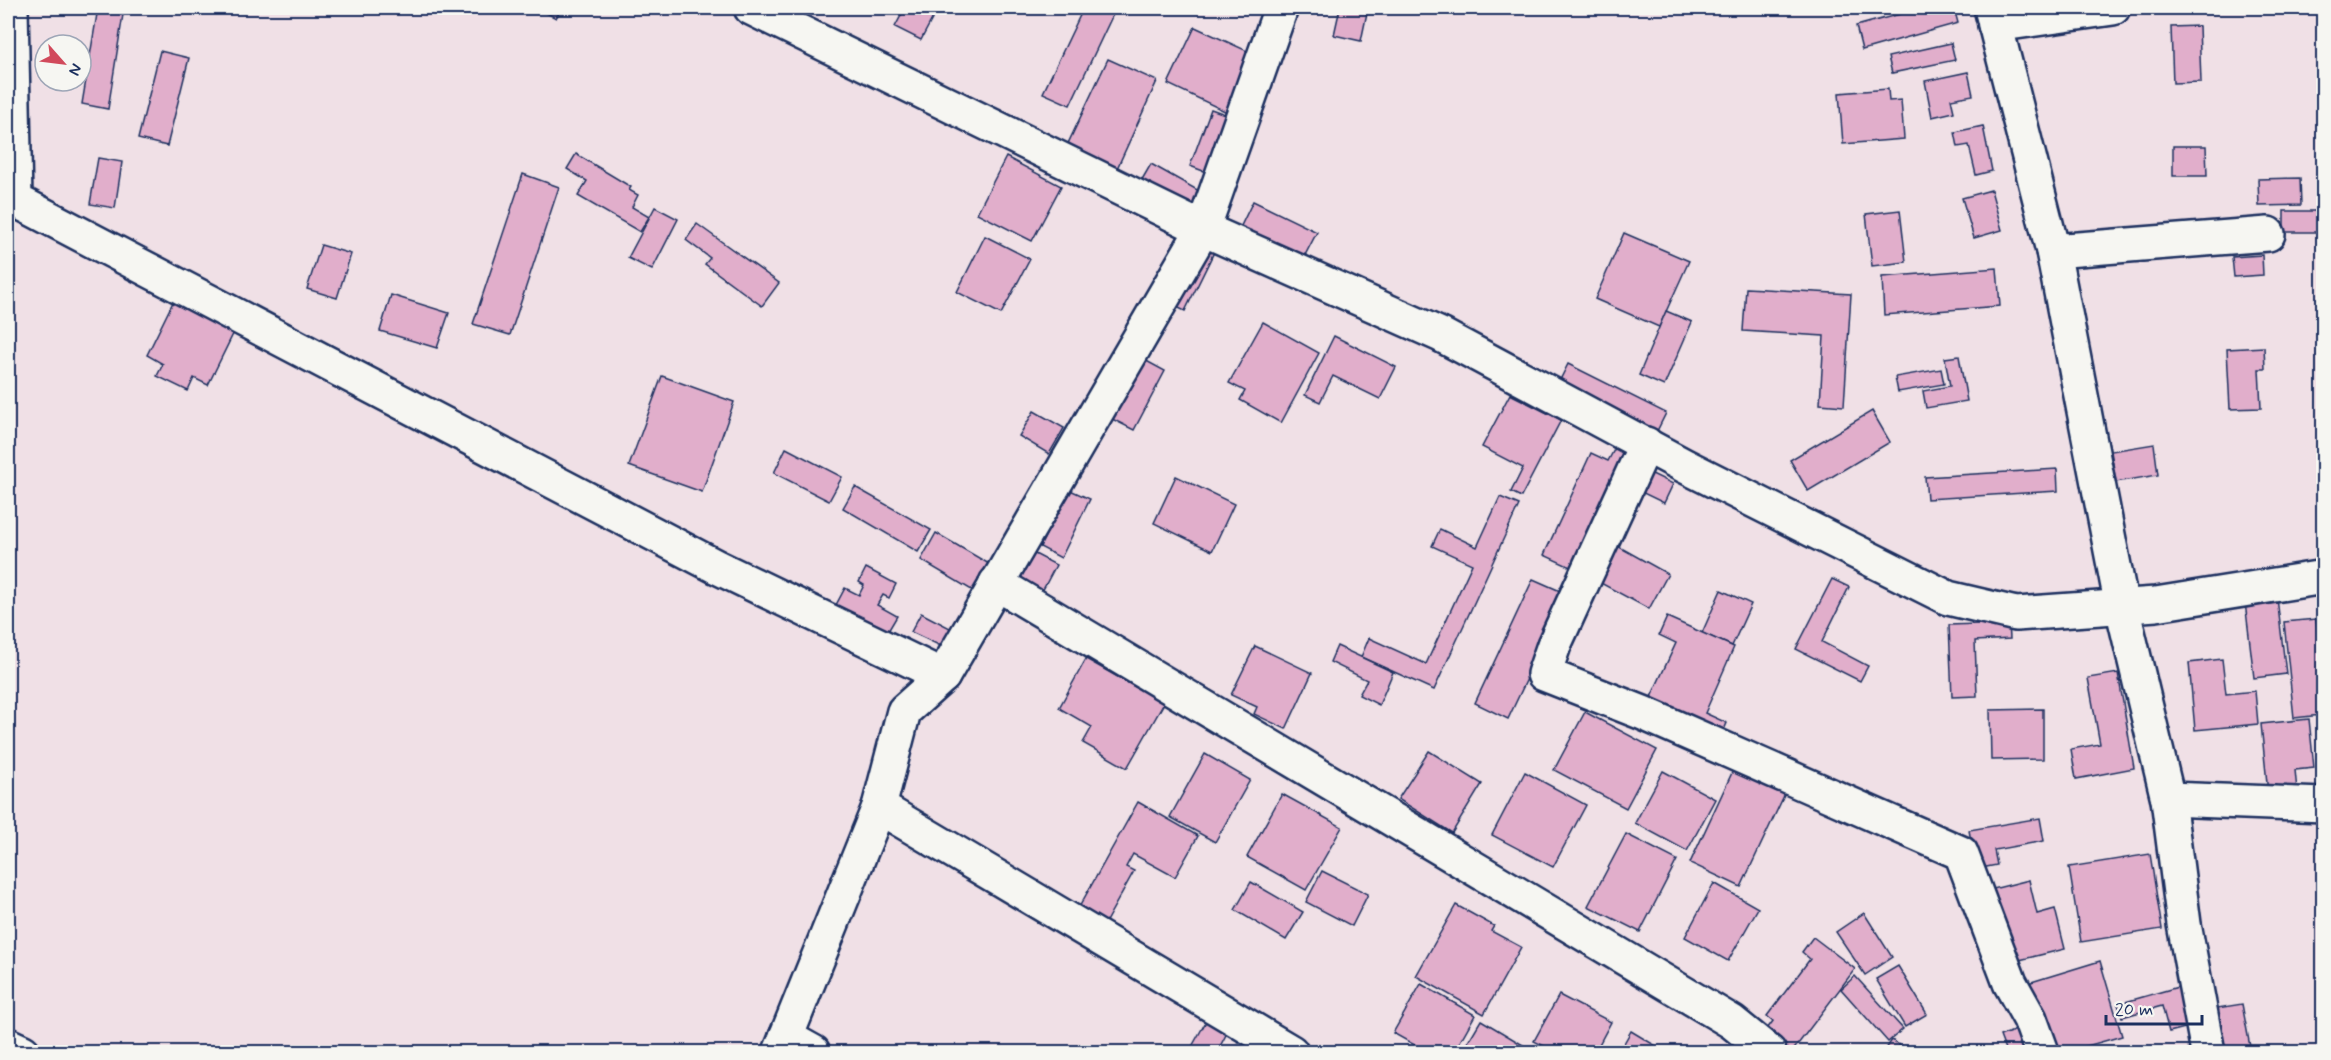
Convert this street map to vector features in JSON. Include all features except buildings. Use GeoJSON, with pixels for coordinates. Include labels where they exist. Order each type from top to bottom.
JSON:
{"type":"FeatureCollection","features":[{"type":"Feature","properties":{"kind":"street"},"geometry":{"type":"LineString","coordinates":[[11,8],[15,200],[717,567],[943,676]]}},
{"type":"Feature","properties":{"kind":"street"},"geometry":{"type":"LineString","coordinates":[[751,8],[1203,229],[1441,335],[1685,466],[1948,598],[2016,614],[2156,604],[2324,577]]}},
{"type":"Feature","properties":{"kind":"street"},"geometry":{"type":"LineString","coordinates":[[793,1047],[879,807],[904,711],[943,676],[1203,229],[1281,8]]}},
{"type":"Feature","properties":{"kind":"street"},"geometry":{"type":"LineString","coordinates":[[2114,8],[1993,16],[2053,251],[2122,607],[2168,799],[2184,924],[2208,1053]]}},
{"type":"Feature","properties":{"kind":"street"},"geometry":{"type":"LineString","coordinates":[[2053,251],[2268,234]]}},
{"type":"Feature","properties":{"kind":"street"},"geometry":{"type":"LineString","coordinates":[[1646,444],[1554,645],[1544,674],[1643,713],[1961,853],[2010,983],[2030,1019],[2042,1053]]}},
{"type":"Feature","properties":{"kind":"street"},"geometry":{"type":"LineString","coordinates":[[996,583],[1732,1022],[1769,1053]]}},
{"type":"Feature","properties":{"kind":"street"},"geometry":{"type":"LineString","coordinates":[[2168,799],[2324,805]]}},
{"type":"Feature","properties":{"kind":"street"},"geometry":{"type":"LineString","coordinates":[[879,807],[1291,1053]]}},
{"type":"Feature","properties":{"kind":"street"},"geometry":{"type":"LineString","coordinates":[[8,1045],[23,1053]]}}]}
